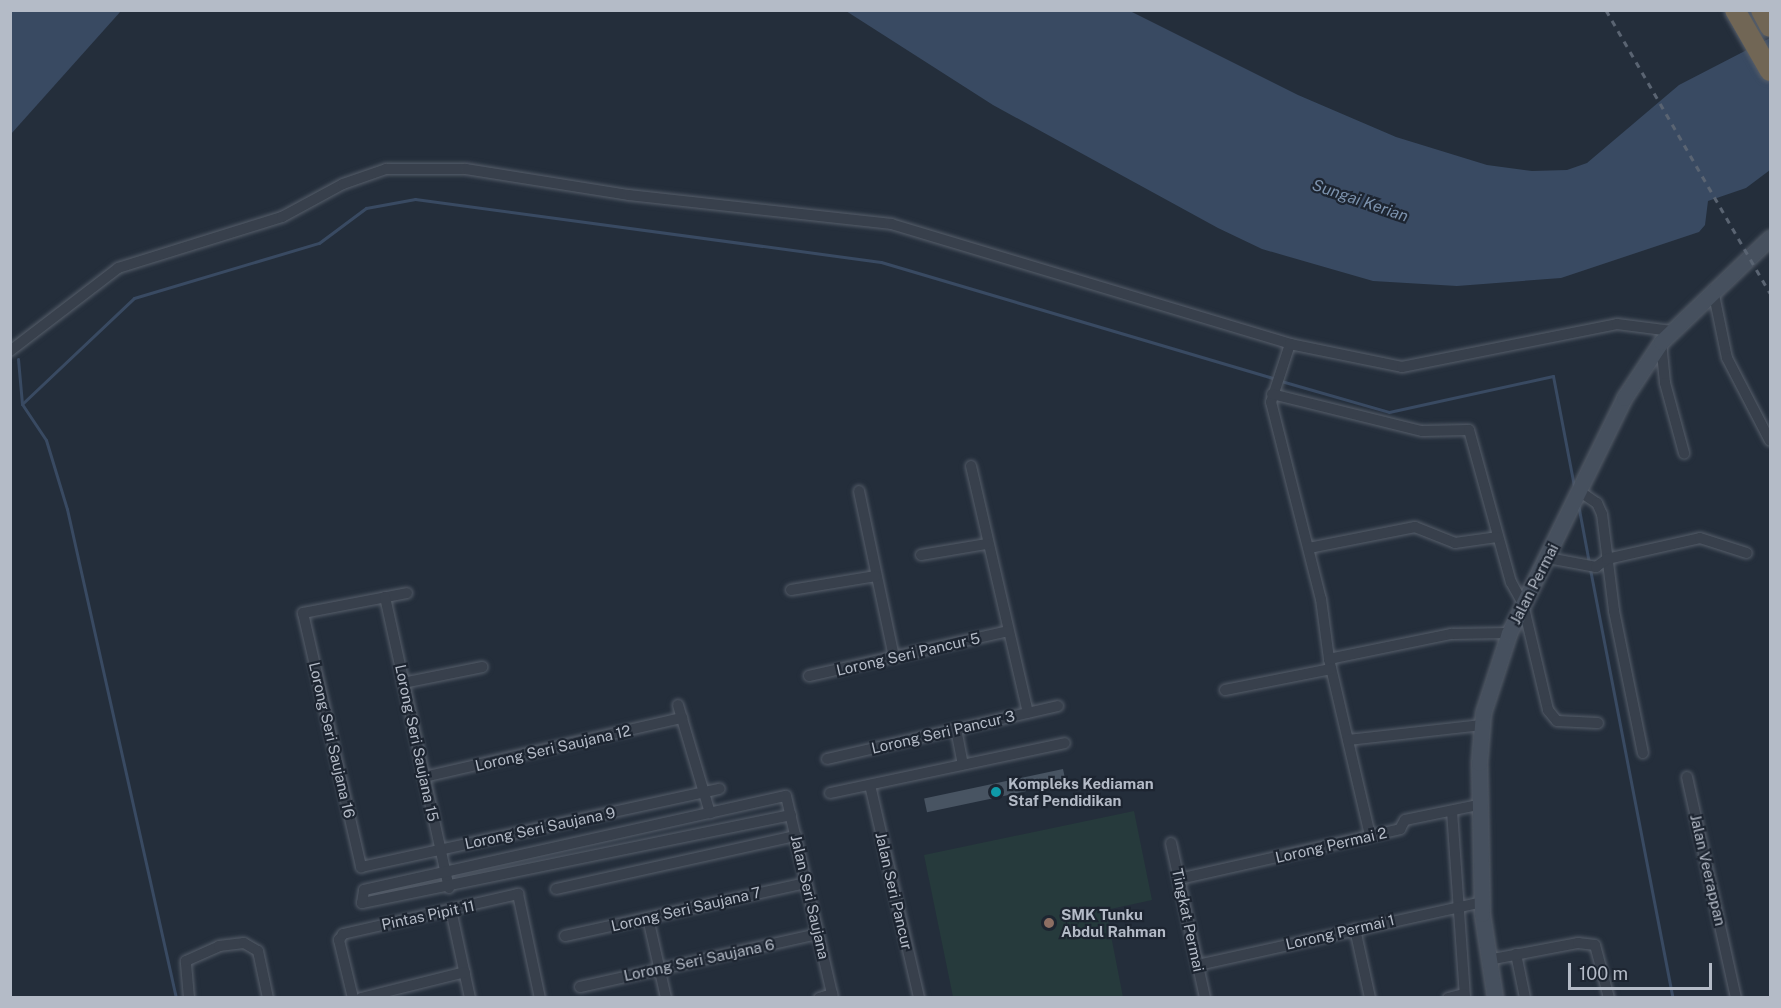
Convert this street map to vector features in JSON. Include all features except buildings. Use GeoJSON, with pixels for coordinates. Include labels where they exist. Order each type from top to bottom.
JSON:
{"type":"FeatureCollection","features":[{"type":"Feature","properties":{"kind":"highway"},"geometry":{"type":"LineString","coordinates":[[1761,10],[1770,27]]}},
{"type":"Feature","properties":{"kind":"highway"},"geometry":{"type":"LineString","coordinates":[[1735,11],[1770,71]]}},
{"type":"Feature","properties":{"kind":"street"},"geometry":{"type":"LineString","coordinates":[[10,351],[118,268],[282,217],[343,184],[386,168],[465,169],[629,195],[891,224],[1288,349],[1402,367],[1617,324],[1672,331]]}},
{"type":"Feature","properties":{"kind":"street","name":"Jalan Permai"},"geometry":{"type":"LineString","coordinates":[[1495,998],[1488,960],[1482,902],[1478,805],[1482,725],[1509,633],[1548,558],[1624,398],[1661,342],[1770,238]]}},
{"type":"Feature","properties":{"kind":"street"},"geometry":{"type":"LineString","coordinates":[[1713,290],[1727,358],[1770,441]]}},
{"type":"Feature","properties":{"kind":"street"},"geometry":{"type":"LineString","coordinates":[[1661,342],[1665,383],[1684,453]]}},
{"type":"Feature","properties":{"kind":"street"},"geometry":{"type":"LineString","coordinates":[[1288,349],[1272,390],[1309,548],[1330,664],[1370,836]]}},
{"type":"Feature","properties":{"kind":"street"},"geometry":{"type":"LineString","coordinates":[[1272,390],[1422,431],[1469,430],[1497,537],[1523,604],[1548,710],[1557,721],[1598,723]]}},
{"type":"Feature","properties":{"kind":"street"},"geometry":{"type":"LineString","coordinates":[[971,466],[987,544],[1028,713]]}},
{"type":"Feature","properties":{"kind":"street"},"geometry":{"type":"LineString","coordinates":[[859,491],[894,657]]}},
{"type":"Feature","properties":{"kind":"street"},"geometry":{"type":"LineString","coordinates":[[1579,491],[1597,503],[1602,514],[1607,559],[1643,753]]}},
{"type":"Feature","properties":{"kind":"street"},"geometry":{"type":"LineString","coordinates":[[1309,548],[1415,526],[1455,543],[1497,537]]}},
{"type":"Feature","properties":{"kind":"street"},"geometry":{"type":"LineString","coordinates":[[1548,558],[1584,567],[1596,567],[1607,559],[1700,538],[1747,553]]}},
{"type":"Feature","properties":{"kind":"street"},"geometry":{"type":"LineString","coordinates":[[921,555],[987,544]]}},
{"type":"Feature","properties":{"kind":"street"},"geometry":{"type":"LineString","coordinates":[[790,590],[876,576]]}},
{"type":"Feature","properties":{"kind":"street"},"geometry":{"type":"LineString","coordinates":[[385,597],[407,593]]}},
{"type":"Feature","properties":{"kind":"street","name":"Lorong Seri Saujana 16"},"geometry":{"type":"LineString","coordinates":[[361,867],[303,613],[385,597]]}},
{"type":"Feature","properties":{"kind":"street","name":"Lorong Seri Saujana 15"},"geometry":{"type":"LineString","coordinates":[[385,597],[449,888]]}},
{"type":"Feature","properties":{"kind":"street","name":"Lorong Seri Pancur 5"},"geometry":{"type":"LineString","coordinates":[[809,676],[1008,632]]}},
{"type":"Feature","properties":{"kind":"street"},"geometry":{"type":"LineString","coordinates":[[1226,690],[1451,634],[1509,633]]}},
{"type":"Feature","properties":{"kind":"street"},"geometry":{"type":"LineString","coordinates":[[404,683],[482,667]]}},
{"type":"Feature","properties":{"kind":"street"},"geometry":{"type":"LineString","coordinates":[[678,705],[710,813],[361,891],[362,903],[449,888],[791,815]]}},
{"type":"Feature","properties":{"kind":"street","name":"Lorong Seri Pancur 3"},"geometry":{"type":"LineString","coordinates":[[827,759],[1058,706]]}},
{"type":"Feature","properties":{"kind":"street","name":"Lorong Seri Saujana 12"},"geometry":{"type":"LineString","coordinates":[[424,777],[682,718]]}},
{"type":"Feature","properties":{"kind":"street"},"geometry":{"type":"LineString","coordinates":[[1348,740],[1482,725]]}},
{"type":"Feature","properties":{"kind":"street"},"geometry":{"type":"LineString","coordinates":[[956,729],[963,764]]}},
{"type":"Feature","properties":{"kind":"street"},"geometry":{"type":"LineString","coordinates":[[830,793],[1065,743]]}},
{"type":"Feature","properties":{"kind":"street","name":"Jalan Veerappan"},"geometry":{"type":"LineString","coordinates":[[1687,777],[1736,998]]}},
{"type":"Feature","properties":{"kind":"street","name":"Jalan Seri Pancur"},"geometry":{"type":"LineString","coordinates":[[870,784],[919,998]]}},
{"type":"Feature","properties":{"kind":"street","name":"Lorong Seri Saujana 9"},"geometry":{"type":"LineString","coordinates":[[361,867],[720,789]]}},
{"type":"Feature","properties":{"kind":"street","name":"Jalan Seri Saujana"},"geometry":{"type":"LineString","coordinates":[[710,813],[786,796],[833,996]]}},
{"type":"Feature","properties":{"kind":"street","name":"Lorong Permai 2"},"geometry":{"type":"LineString","coordinates":[[1179,879],[1400,829],[1405,820],[1478,805]]}},
{"type":"Feature","properties":{"kind":"street"},"geometry":{"type":"LineString","coordinates":[[1448,998],[1465,996],[1456,906],[1452,811]]}},
{"type":"Feature","properties":{"kind":"street"},"geometry":{"type":"LineString","coordinates":[[556,889],[796,836]]}},
{"type":"Feature","properties":{"kind":"street","name":"Tingkat Permai"},"geometry":{"type":"LineString","coordinates":[[1171,843],[1205,998]]}},
{"type":"Feature","properties":{"kind":"street","name":"Lorong Seri Saujana 7"},"geometry":{"type":"LineString","coordinates":[[565,936],[806,882]]}},
{"type":"Feature","properties":{"kind":"street","name":"Pintas Pipit 11"},"geometry":{"type":"LineString","coordinates":[[353,998],[339,936],[518,894],[540,998]]}},
{"type":"Feature","properties":{"kind":"street","name":"Lorong Permai 1"},"geometry":{"type":"LineString","coordinates":[[1198,965],[1482,902]]}},
{"type":"Feature","properties":{"kind":"street"},"geometry":{"type":"LineString","coordinates":[[451,910],[470,998]]}},
{"type":"Feature","properties":{"kind":"street"},"geometry":{"type":"LineString","coordinates":[[648,918],[666,998]]}},
{"type":"Feature","properties":{"kind":"street"},"geometry":{"type":"LineString","coordinates":[[1355,929],[1370,998]]}},
{"type":"Feature","properties":{"kind":"street","name":"Lorong Seri Saujana 6"},"geometry":{"type":"LineString","coordinates":[[580,987],[818,934]]}},
{"type":"Feature","properties":{"kind":"street"},"geometry":{"type":"LineString","coordinates":[[189,998],[186,961],[219,946],[244,943],[258,951],[268,998]]}},
{"type":"Feature","properties":{"kind":"street"},"geometry":{"type":"LineString","coordinates":[[1488,960],[1578,943],[1594,945],[1610,998]]}},
{"type":"Feature","properties":{"kind":"street"},"geometry":{"type":"LineString","coordinates":[[1516,954],[1525,998]]}},
{"type":"Feature","properties":{"kind":"street"},"geometry":{"type":"LineString","coordinates":[[361,998],[465,972]]}},
{"type":"Feature","properties":{"kind":"street"},"geometry":{"type":"LineString","coordinates":[[819,998],[833,996]]}},
{"type":"Feature","properties":{"kind":"green space","name":"SMK Tunku Abdul Rahman"},"geometry":{"type":"Polygon","coordinates":[[[1134,811],[1152,900],[1106,910],[1123,997],[953,997],[924,855],[1134,811]]]}},
{"type":"Feature","properties":{"kind":"water"},"geometry":{"type":"Polygon","coordinates":[[[10,11],[121,11],[11,134],[10,11]]]}},
{"type":"Feature","properties":{"kind":"water","name":"Sungai Kerian"},"geometry":{"type":"Polygon","coordinates":[[[846,11],[1130,11],[1298,95],[1396,137],[1487,165],[1532,171],[1567,170],[1587,163],[1679,85],[1770,38],[1770,170],[1746,188],[1708,201],[1705,225],[1699,232],[1561,278],[1457,286],[1373,281],[1262,249],[1218,228],[993,105],[846,11]]]}},
{"type":"Feature","properties":{"kind":"waterway"},"geometry":{"type":"LineString","coordinates":[[22,404],[134,298],[319,243],[366,208],[415,199],[881,262],[1275,379]]}},
{"type":"Feature","properties":{"kind":"waterway"},"geometry":{"type":"LineString","coordinates":[[18,359],[22,404],[46,440],[67,509],[176,998]]}},
{"type":"Feature","properties":{"kind":"waterway"},"geometry":{"type":"LineString","coordinates":[[1281,381],[1389,412],[1553,376],[1574,486]]}},
{"type":"Feature","properties":{"kind":"waterway"},"geometry":{"type":"LineString","coordinates":[[1578,504],[1589,563]]}},
{"type":"Feature","properties":{"kind":"waterway"},"geometry":{"type":"LineString","coordinates":[[1590,569],[1673,998]]}},
{"type":"Feature","properties":{"kind":"railway"},"geometry":{"type":"LineString","coordinates":[[1606,10],[1770,293]]}},
{"type":"Feature","properties":{"kind":"place","name":"Kompleks Kediaman Staf Pendidikan"},"geometry":{"type":"Point","coordinates":[996,792]}},
{"type":"Feature","properties":{"kind":"place","name":"SMK Tunku Abdul Rahman"},"geometry":{"type":"Point","coordinates":[1049,923]}}]}
